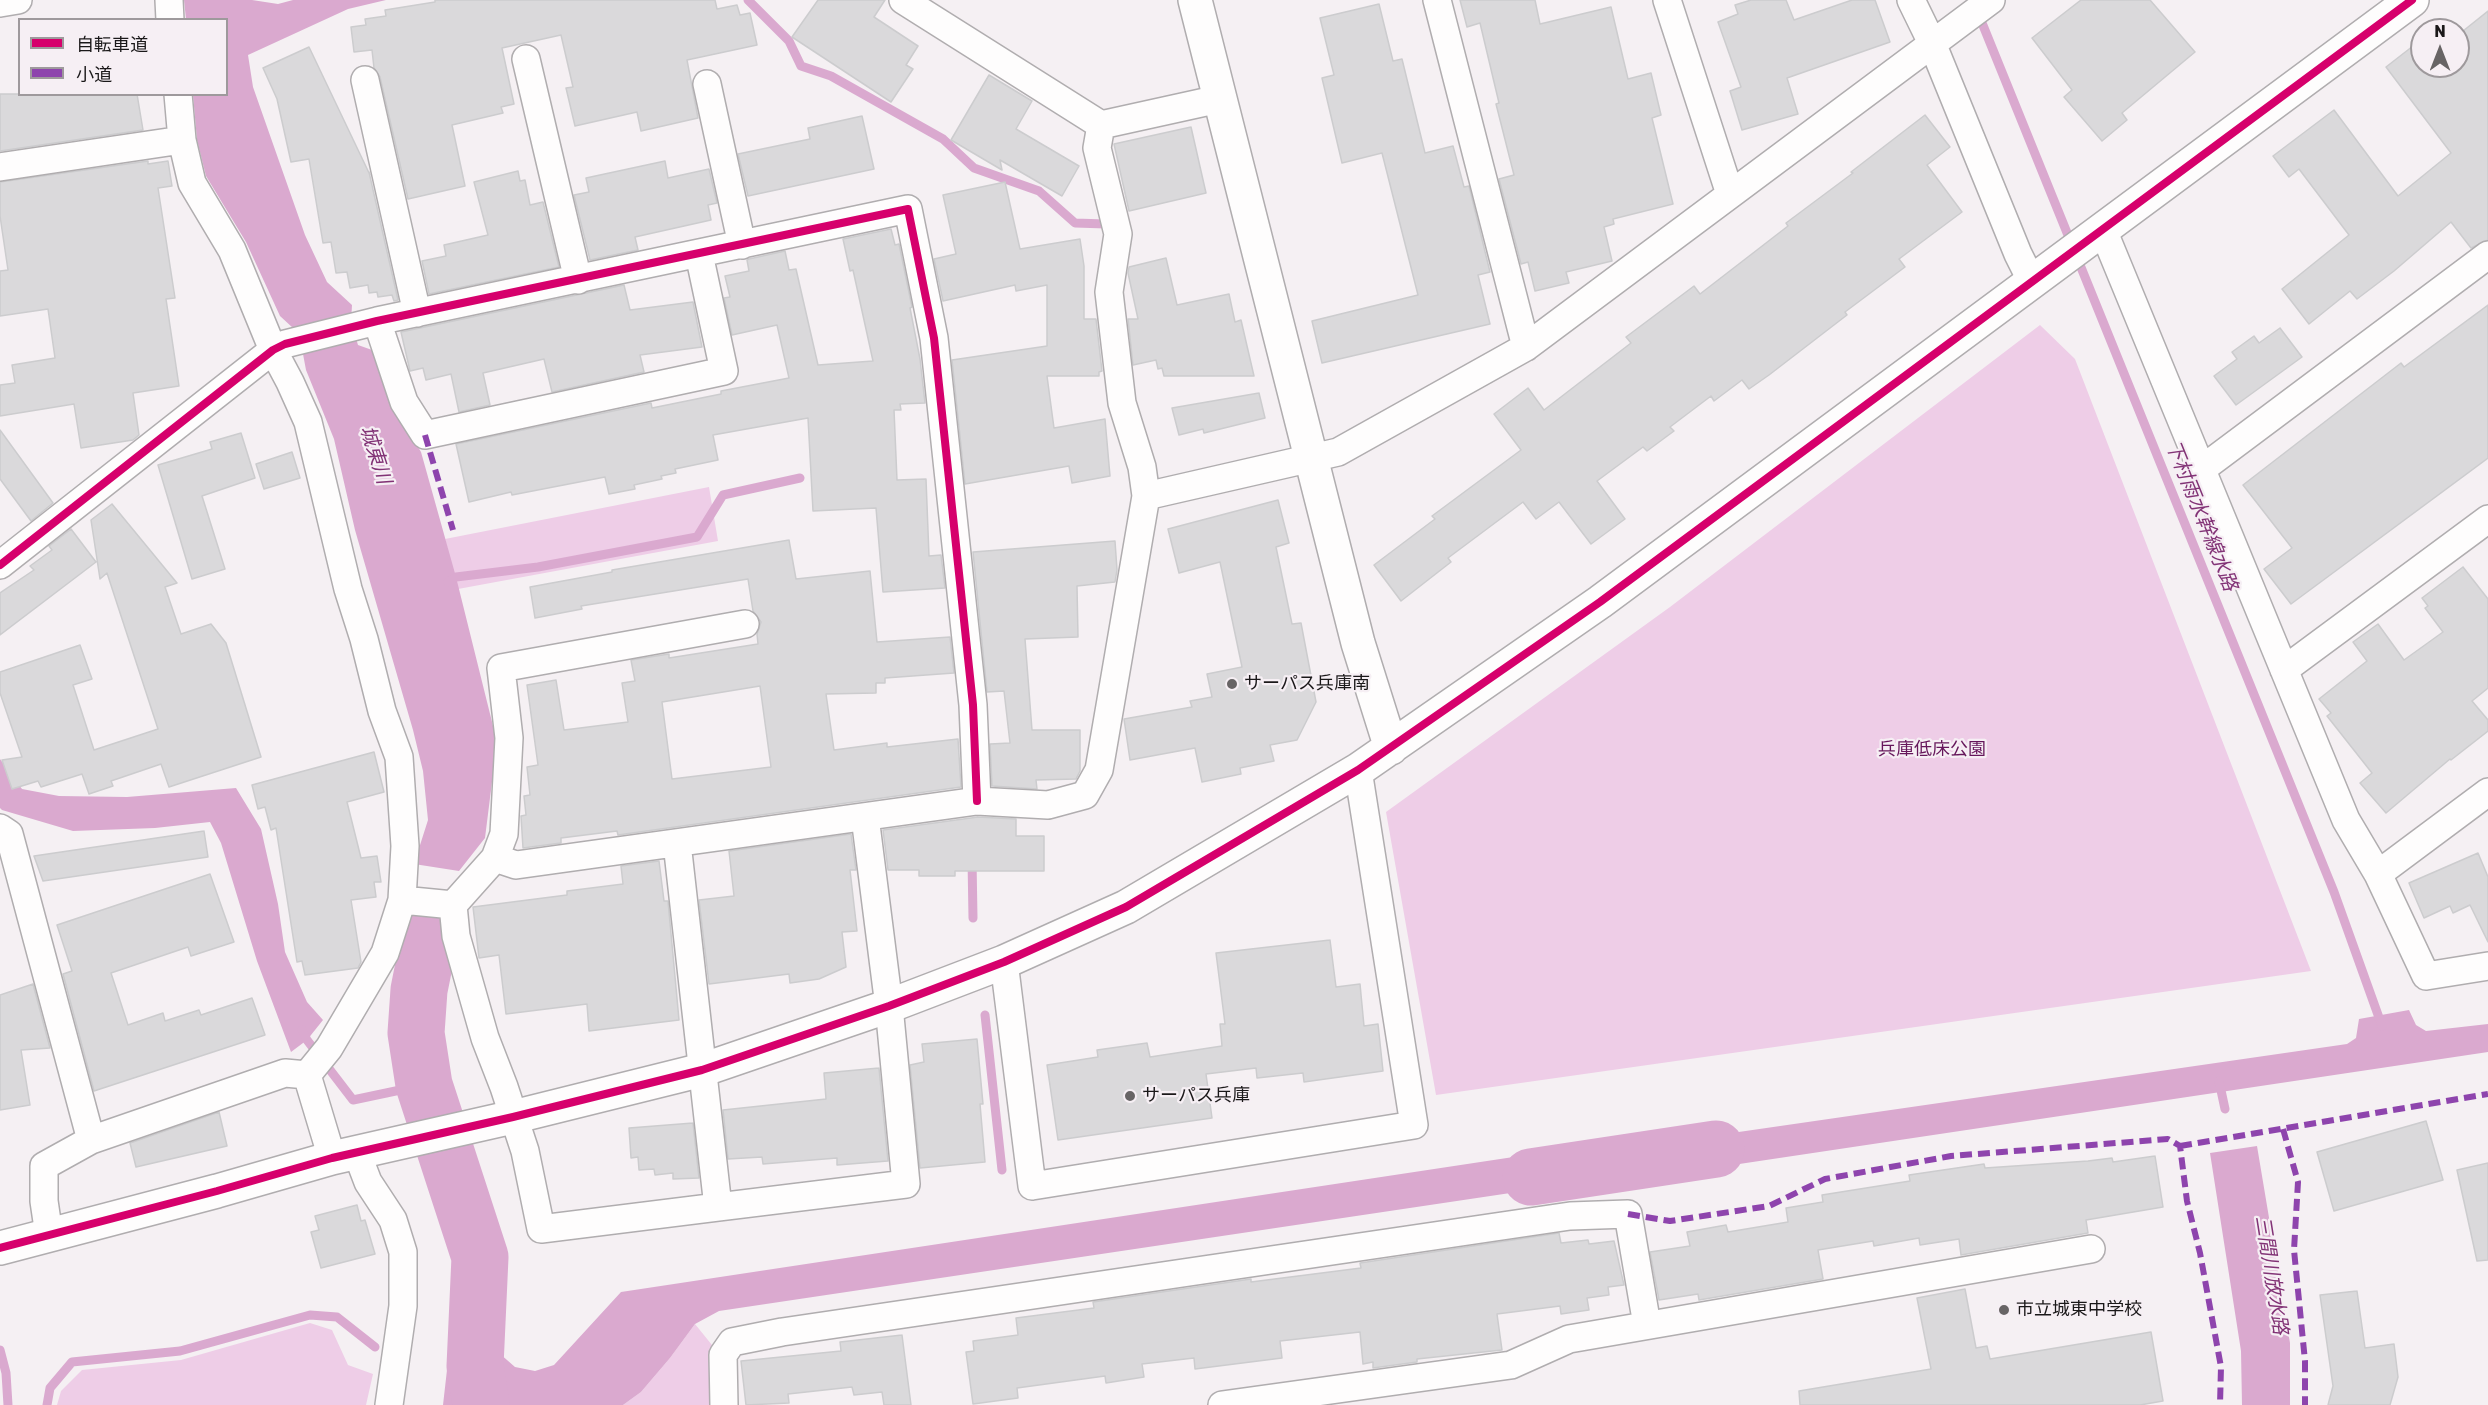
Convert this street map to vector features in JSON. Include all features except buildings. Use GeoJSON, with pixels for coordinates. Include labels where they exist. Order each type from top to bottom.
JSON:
{"type":"FeatureCollection","features":[{"type":"Feature","properties":{"kind":"street"},"geometry":{"type":"LineString","coordinates":[[0,3],[18,0]]}},
{"type":"Feature","properties":{"kind":"street"},"geometry":{"type":"LineString","coordinates":[[169,0],[170,18]]}},
{"type":"Feature","properties":{"kind":"street"},"geometry":{"type":"LineString","coordinates":[[903,0],[1101,125],[1219,99]]}},
{"type":"Feature","properties":{"kind":"street"},"geometry":{"type":"LineString","coordinates":[[1195,0],[1358,643],[1391,748]]}},
{"type":"Feature","properties":{"kind":"street"},"geometry":{"type":"LineString","coordinates":[[1437,0],[1526,347]]}},
{"type":"Feature","properties":{"kind":"street"},"geometry":{"type":"LineString","coordinates":[[1667,0],[1731,194]]}},
{"type":"Feature","properties":{"kind":"street"},"geometry":{"type":"LineString","coordinates":[[1911,0],[1942,36],[2018,254],[2042,273]]}},
{"type":"Feature","properties":{"kind":"street"},"geometry":{"type":"LineString","coordinates":[[1146,496],[1338,452],[1526,347],[1991,0]]}},
{"type":"Feature","properties":{"kind":"street"},"geometry":{"type":"LineString","coordinates":[[0,1248],[357,1153],[503,1120],[702,1070],[889,1006],[1004,963],[1126,907],[1358,770],[1600,602],[2412,0]]}},
{"type":"Feature","properties":{"kind":"street"},"geometry":{"type":"LineString","coordinates":[[526,59],[578,280]]}},
{"type":"Feature","properties":{"kind":"street"},"geometry":{"type":"LineString","coordinates":[[365,80],[417,313]]}},
{"type":"Feature","properties":{"kind":"street"},"geometry":{"type":"LineString","coordinates":[[707,84],[742,244]]}},
{"type":"Feature","properties":{"kind":"street"},"geometry":{"type":"LineString","coordinates":[[49,1235],[44,1201],[44,1166],[91,1140],[317,1064],[386,954],[402,900],[405,846],[399,757],[382,711],[364,639],[348,589],[308,422],[290,382],[279,347],[232,250],[192,183],[182,140],[178,96]]}},
{"type":"Feature","properties":{"kind":"street"},"geometry":{"type":"LineString","coordinates":[[495,858],[516,865],[977,801],[1048,805],[1085,795],[1099,770],[1146,496],[1142,467],[1122,403],[1109,292],[1118,234],[1097,148],[1101,125]]}},
{"type":"Feature","properties":{"kind":"street"},"geometry":{"type":"LineString","coordinates":[[0,167],[182,140]]}},
{"type":"Feature","properties":{"kind":"street"},"geometry":{"type":"LineString","coordinates":[[0,565],[279,347],[371,323],[908,208],[934,338],[973,705],[977,801]]}},
{"type":"Feature","properties":{"kind":"street"},"geometry":{"type":"LineString","coordinates":[[2098,233],[2202,469],[2346,820],[2378,874],[2426,976],[2488,966]]}},
{"type":"Feature","properties":{"kind":"street"},"geometry":{"type":"LineString","coordinates":[[371,323],[404,402],[425,435],[724,371],[699,254]]}},
{"type":"Feature","properties":{"kind":"street"},"geometry":{"type":"LineString","coordinates":[[2202,469],[2488,255]]}},
{"type":"Feature","properties":{"kind":"street"},"geometry":{"type":"LineString","coordinates":[[2284,670],[2488,519]]}},
{"type":"Feature","properties":{"kind":"street"},"geometry":{"type":"LineString","coordinates":[[746,624],[501,668],[509,738],[504,834],[495,858],[453,905],[456,936],[484,1038],[504,1087],[503,1120],[525,1151],[541,1229],[906,1184],[889,1006],[865,817]]}},
{"type":"Feature","properties":{"kind":"street"},"geometry":{"type":"LineString","coordinates":[[1004,963],[1032,1186],[1414,1125],[1358,770]]}},
{"type":"Feature","properties":{"kind":"street"},"geometry":{"type":"LineString","coordinates":[[2378,874],[2488,792]]}},
{"type":"Feature","properties":{"kind":"street"},"geometry":{"type":"LineString","coordinates":[[0,828],[9,834],[91,1140]]}},
{"type":"Feature","properties":{"kind":"street"},"geometry":{"type":"LineString","coordinates":[[677,843],[718,1208]]}},
{"type":"Feature","properties":{"kind":"street"},"geometry":{"type":"LineString","coordinates":[[402,900],[453,905]]}},
{"type":"Feature","properties":{"kind":"street"},"geometry":{"type":"LineString","coordinates":[[317,1064],[368,1182],[393,1220],[403,1252],[403,1306],[389,1405]]}},
{"type":"Feature","properties":{"kind":"street"},"geometry":{"type":"LineString","coordinates":[[724,1405],[723,1355],[732,1342],[782,1332],[1570,1216],[1628,1214],[1647,1325]]}},
{"type":"Feature","properties":{"kind":"street"},"geometry":{"type":"LineString","coordinates":[[1222,1405],[1511,1365],[1569,1339],[2091,1249]]}},
{"type":"Feature","properties":{"kind":"green space","name":"兵庫低床公園"},"geometry":{"type":"Polygon","coordinates":[[[2040,325],[2075,359],[2311,971],[1436,1095],[1386,812],[1670,607],[2040,325]]]}},
{"type":"Feature","properties":{"kind":"green space"},"geometry":{"type":"Polygon","coordinates":[[[709,487],[718,541],[458,589],[445,539],[709,487]]]}},
{"type":"Feature","properties":{"kind":"green space"},"geometry":{"type":"Polygon","coordinates":[[[310,1323],[332,1330],[348,1365],[373,1374],[366,1405],[57,1405],[61,1391],[82,1370],[181,1360],[310,1323]]]}},
{"type":"Feature","properties":{"kind":"green space"},"geometry":{"type":"Polygon","coordinates":[[[695,1324],[716,1350],[716,1405],[623,1405],[641,1392],[695,1324]]]}},
{"type":"Feature","properties":{"kind":"water","name":"城東川"},"geometry":{"type":"Polygon","coordinates":[[[184,0],[252,0],[278,4],[293,0],[386,0],[348,9],[248,55],[253,87],[305,235],[327,282],[352,305],[351,322],[358,345],[372,350],[384,369],[394,406],[421,452],[456,577],[497,742],[485,838],[459,871],[414,864],[428,820],[423,771],[355,530],[334,439],[306,370],[303,354],[293,328],[280,316],[246,242],[206,176],[197,140],[193,96],[228,96],[228,18],[186,18],[184,0]]]}},
{"type":"Feature","properties":{"kind":"water"},"geometry":{"type":"Polygon","coordinates":[[[0,759],[22,789],[59,796],[127,797],[236,788],[261,829],[278,904],[285,952],[307,1002],[323,1020],[307,1040],[291,1052],[257,961],[221,843],[210,822],[155,828],[73,831],[2,810],[0,808],[0,759]]]}},
{"type":"Feature","properties":{"kind":"water"},"geometry":{"type":"Polygon","coordinates":[[[2409,1010],[2416,1025],[2426,1031],[2488,1024],[2488,1052],[1639,1179],[1635,1147],[2347,1044],[2356,1038],[2359,1019],[2409,1010]]]}},
{"type":"Feature","properties":{"kind":"water"},"geometry":{"type":"Polygon","coordinates":[[[1606,1143],[1611,1178],[719,1311],[695,1324],[641,1392],[623,1405],[443,1405],[457,1282],[453,1230],[438,1183],[464,1176],[479,1219],[498,1255],[491,1308],[499,1353],[515,1367],[535,1371],[554,1365],[621,1292],[1606,1143]]]}},
{"type":"Feature","properties":{"kind":"water","name":"三間川放水路"},"geometry":{"type":"Polygon","coordinates":[[[2257,1146],[2290,1343],[2290,1405],[2242,1405],[2241,1351],[2210,1153],[2257,1146]]]}},
{"type":"Feature","properties":{"kind":"waterway"},"geometry":{"type":"LineString","coordinates":[[748,0],[789,41],[801,66],[831,76],[943,139],[974,168],[1039,191],[1075,223],[1106,224]]}},
{"type":"Feature","properties":{"kind":"waterway","name":"下村雨水幹線水路"},"geometry":{"type":"LineString","coordinates":[[1978,13],[2334,892],[2382,1026]]}},
{"type":"Feature","properties":{"kind":"waterway"},"geometry":{"type":"LineString","coordinates":[[448,582],[456,577],[538,567],[697,537],[723,495],[800,478]]}},
{"type":"Feature","properties":{"kind":"waterway"},"geometry":{"type":"LineString","coordinates":[[972,859],[973,918]]}},
{"type":"Feature","properties":{"kind":"waterway"},"geometry":{"type":"LineString","coordinates":[[431,930],[419,990],[416,1033],[424,1085],[480,1257],[475,1366],[481,1405]]}},
{"type":"Feature","properties":{"kind":"waterway"},"geometry":{"type":"LineString","coordinates":[[985,1015],[1002,1170]]}},
{"type":"Feature","properties":{"kind":"waterway"},"geometry":{"type":"LineString","coordinates":[[302,1030],[307,1040],[353,1100],[424,1085]]}},
{"type":"Feature","properties":{"kind":"waterway"},"geometry":{"type":"LineString","coordinates":[[2219,1081],[2225,1109]]}},
{"type":"Feature","properties":{"kind":"waterway"},"geometry":{"type":"LineString","coordinates":[[1531,1177],[1716,1149]]}},
{"type":"Feature","properties":{"kind":"waterway"},"geometry":{"type":"LineString","coordinates":[[47,1405],[50,1388],[72,1362],[180,1351],[310,1315],[337,1317],[375,1347]]}},
{"type":"Feature","properties":{"kind":"waterway"},"geometry":{"type":"LineString","coordinates":[[0,1350],[6,1373],[8,1405]]}},
{"type":"Feature","properties":{"kind":"marked path"},"geometry":{"type":"LineString","coordinates":[[425,435],[453,530]]}},
{"type":"Feature","properties":{"kind":"marked path"},"geometry":{"type":"LineString","coordinates":[[2180,1146],[2488,1094]]}},
{"type":"Feature","properties":{"kind":"marked path"},"geometry":{"type":"LineString","coordinates":[[2283,1129],[2298,1182],[2294,1250],[2305,1361],[2305,1405]]}},
{"type":"Feature","properties":{"kind":"marked path"},"geometry":{"type":"LineString","coordinates":[[1628,1214],[1670,1221],[1769,1206],[1825,1179],[1951,1156],[2168,1139],[2180,1146],[2187,1201],[2200,1253],[2221,1367],[2220,1405]]}},
{"type":"Feature","properties":{"kind":"cycle path"},"geometry":{"type":"LineString","coordinates":[[0,1248],[332,1158],[513,1117],[702,1070],[889,1006],[1004,962],[1126,907],[1358,770],[1600,602],[2412,0]]}},
{"type":"Feature","properties":{"kind":"cycle path"},"geometry":{"type":"LineString","coordinates":[[0,565],[273,350],[285,344],[377,321],[908,209],[934,338],[973,705],[977,801]]}},
{"type":"Feature","properties":{"kind":"place","name":"サーパス兵庫南"},"geometry":{"type":"Point","coordinates":[1232,684]}},
{"type":"Feature","properties":{"kind":"place","name":"サーパス兵庫"},"geometry":{"type":"Point","coordinates":[1130,1096]}},
{"type":"Feature","properties":{"kind":"place","name":"市立城東中学校"},"geometry":{"type":"Point","coordinates":[2004,1310]}}]}
